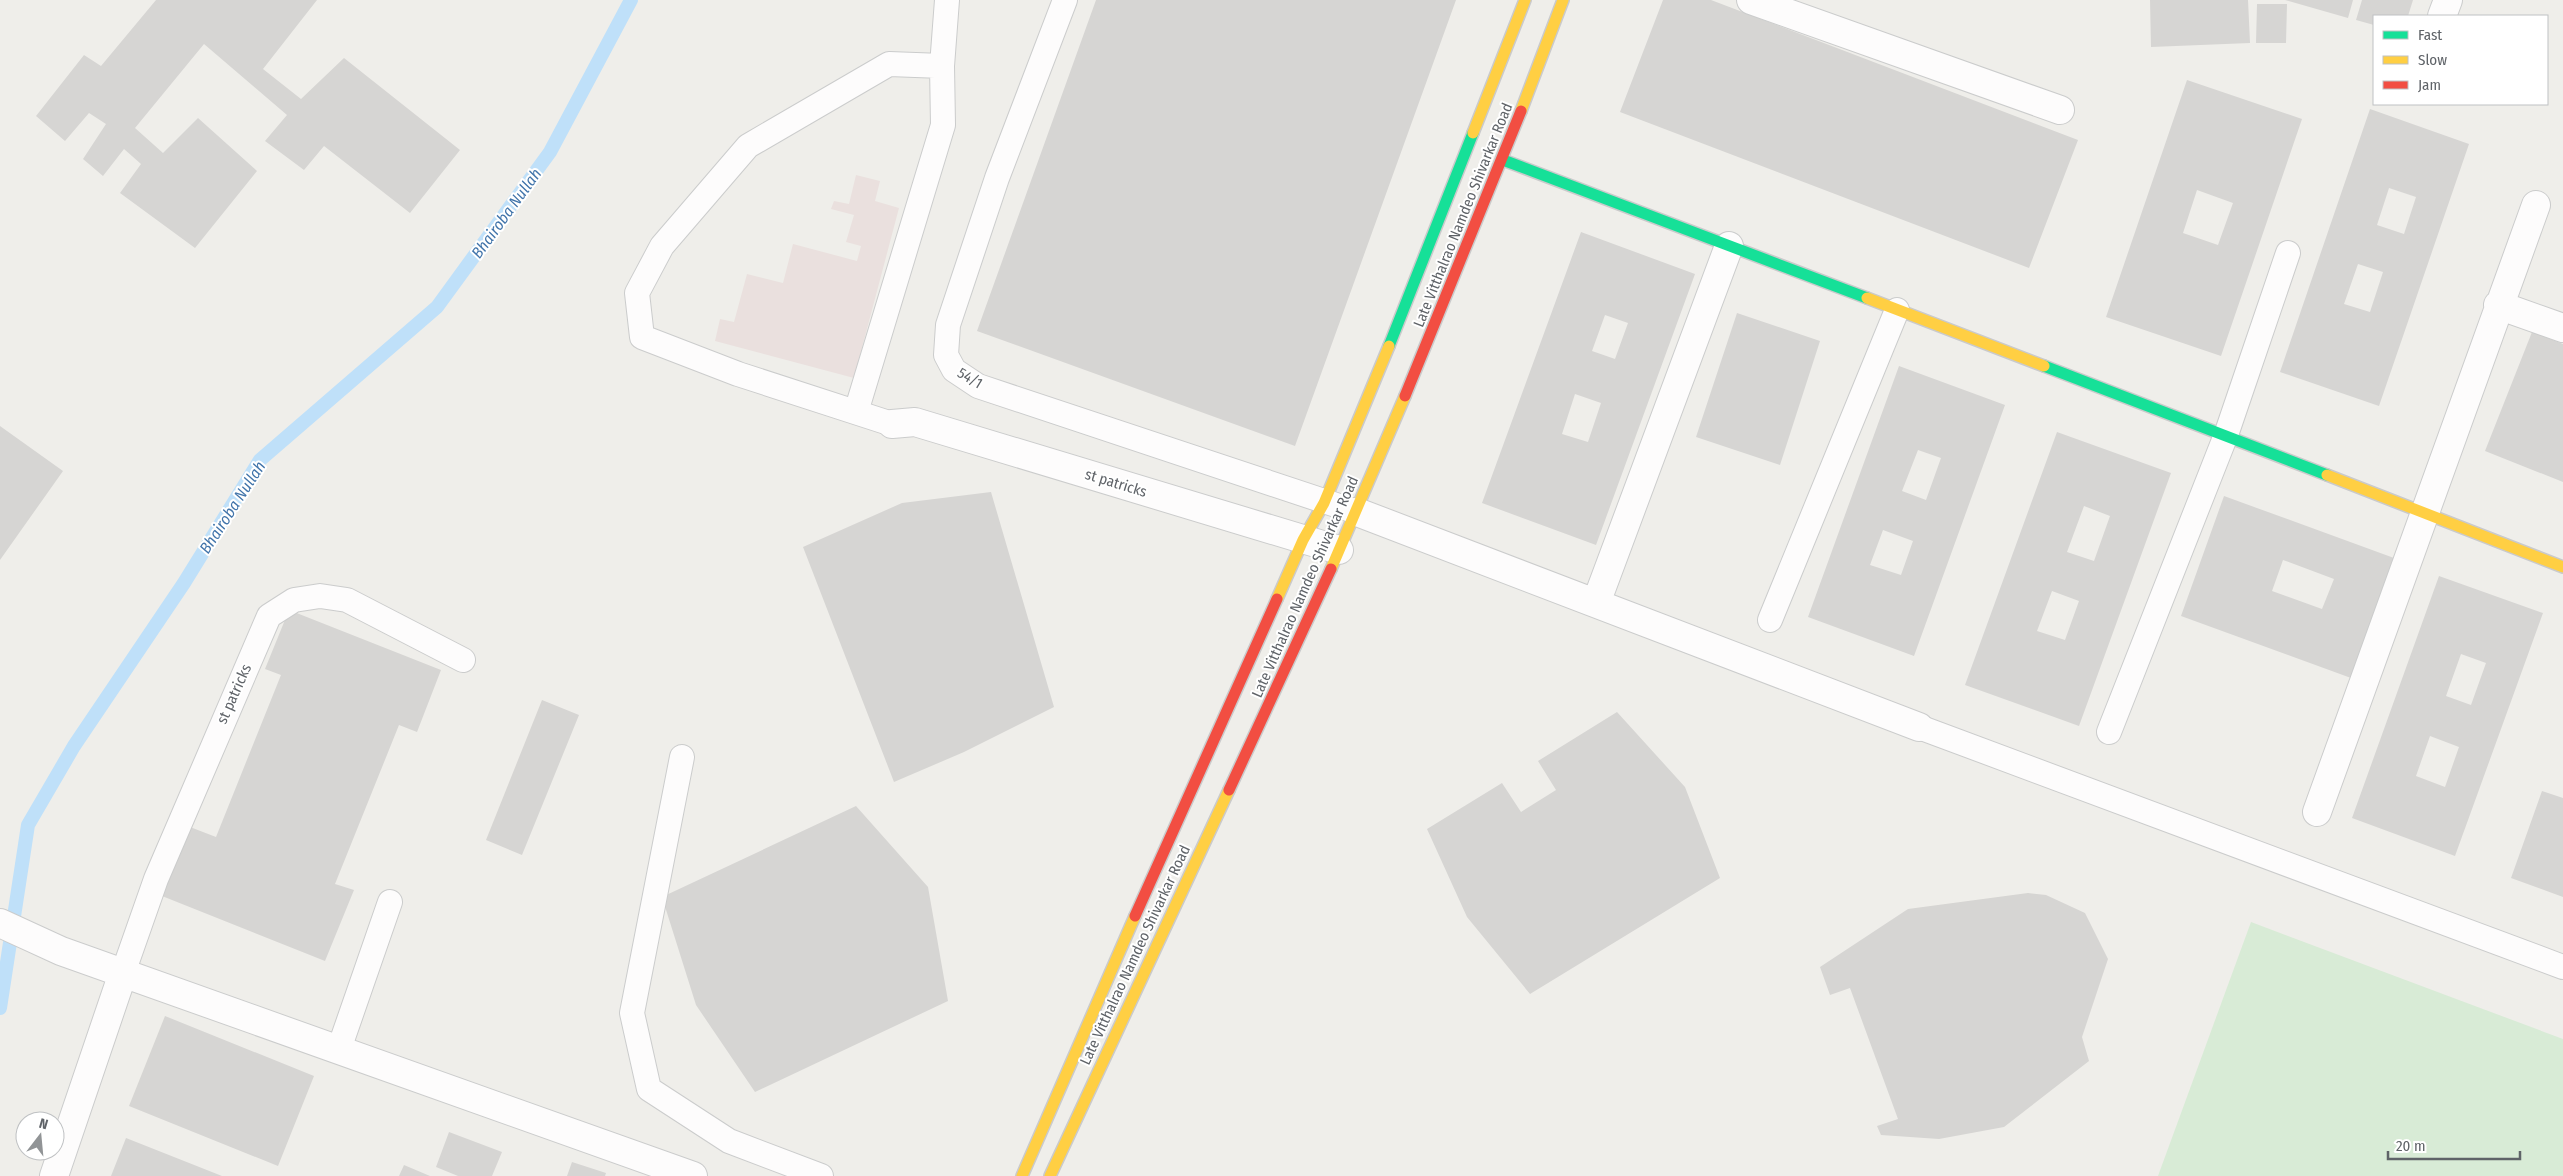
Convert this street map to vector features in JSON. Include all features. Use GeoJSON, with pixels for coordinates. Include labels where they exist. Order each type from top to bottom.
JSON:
{"type":"FeatureCollection","features":[{"type":"Feature","properties":{"kind":"main road","name":"Late Vitthalrao Namdeo Shivarkar Road"},"geometry":{"type":"LineString","coordinates":[[1022,1176],[1113,965],[1303,540],[1324,502],[1377,377],[1524,0]]}},
{"type":"Feature","properties":{"kind":"main road","name":"Late Vitthalrao Namdeo Shivarkar Road"},"geometry":{"type":"LineString","coordinates":[[1050,1176],[1357,512],[1503,160],[1563,0]]}},
{"type":"Feature","properties":{"kind":"main road"},"geometry":{"type":"LineString","coordinates":[[1503,160],[2226,435],[2563,567]]}},
{"type":"Feature","properties":{"kind":"street"},"geometry":{"type":"LineString","coordinates":[[1751,0],[2060,110]]}},
{"type":"Feature","properties":{"kind":"street"},"geometry":{"type":"LineString","coordinates":[[2442,15],[2448,0]]}},
{"type":"Feature","properties":{"kind":"street"},"geometry":{"type":"LineString","coordinates":[[2317,812],[2426,513],[2498,305],[2536,205]]}},
{"type":"Feature","properties":{"kind":"street"},"geometry":{"type":"LineString","coordinates":[[1596,603],[1729,246]]}},
{"type":"Feature","properties":{"kind":"street"},"geometry":{"type":"LineString","coordinates":[[2498,305],[2563,328]]}},
{"type":"Feature","properties":{"kind":"street","name":"st patricks"},"geometry":{"type":"LineString","coordinates":[[892,424],[915,422],[1339,550]]}},
{"type":"Feature","properties":{"kind":"street"},"geometry":{"type":"LineString","coordinates":[[1357,512],[1919,727]]}},
{"type":"Feature","properties":{"kind":"street"},"geometry":{"type":"LineString","coordinates":[[0,924],[61,951],[122,974],[339,1049],[693,1176]]}},
{"type":"Feature","properties":{"kind":"street"},"geometry":{"type":"LineString","coordinates":[[54,1176],[122,974]]}},
{"type":"Feature","properties":{"kind":"lane"},"geometry":{"type":"LineString","coordinates":[[856,412],[943,125],[942,66],[946,0]]}},
{"type":"Feature","properties":{"kind":"lane","name":"54/1"},"geometry":{"type":"LineString","coordinates":[[1065,0],[997,178],[948,325],[946,355],[954,370],[978,386],[1357,512]]}},
{"type":"Feature","properties":{"kind":"lane"},"geometry":{"type":"LineString","coordinates":[[892,424],[738,374],[642,337],[637,293],[662,246],[748,146],[889,64],[942,66]]}},
{"type":"Feature","properties":{"kind":"lane"},"geometry":{"type":"LineString","coordinates":[[2110,732],[2226,435],[2288,253]]}},
{"type":"Feature","properties":{"kind":"lane"},"geometry":{"type":"LineString","coordinates":[[1770,620],[1897,310]]}},
{"type":"Feature","properties":{"kind":"lane","name":"st patricks"},"geometry":{"type":"LineString","coordinates":[[122,974],[156,878],[269,616],[294,600],[320,596],[347,600],[463,660]]}},
{"type":"Feature","properties":{"kind":"lane"},"geometry":{"type":"LineString","coordinates":[[1919,727],[2563,967]]}},
{"type":"Feature","properties":{"kind":"lane"},"geometry":{"type":"LineString","coordinates":[[682,757],[632,1013],[649,1089],[729,1141],[821,1176]]}},
{"type":"Feature","properties":{"kind":"lane"},"geometry":{"type":"LineString","coordinates":[[339,1049],[390,902]]}},
{"type":"Feature","properties":{"kind":"shaded area"},"geometry":{"type":"Polygon","coordinates":[[[856,175],[880,181],[875,201],[899,208],[854,378],[715,341],[720,319],[734,322],[747,274],[783,283],[793,244],[857,261],[861,246],[846,242],[854,215],[831,209],[834,201],[849,204],[856,175]]]}},
{"type":"Feature","properties":{"kind":"green space"},"geometry":{"type":"Polygon","coordinates":[[[2251,922],[2563,1039],[2563,1176],[2158,1176],[2251,922]]]}},
{"type":"Feature","properties":{"kind":"building"},"geometry":{"type":"Polygon","coordinates":[[[156,0],[317,0],[263,69],[301,99],[344,58],[460,150],[410,213],[324,146],[304,170],[265,141],[287,115],[204,44],[135,128],[163,153],[198,118],[257,171],[195,248],[120,193],[141,164],[124,149],[103,176],[83,159],[106,124],[89,113],[65,141],[36,116],[84,55],[101,66],[156,0]]]}},
{"type":"Feature","properties":{"kind":"building"},"geometry":{"type":"Polygon","coordinates":[[[1096,0],[1456,0],[1295,446],[977,331],[1096,0]]]}},
{"type":"Feature","properties":{"kind":"building"},"geometry":{"type":"Polygon","coordinates":[[[1663,0],[1711,0],[2078,140],[2029,268],[1620,112],[1663,0]]]}},
{"type":"Feature","properties":{"kind":"building"},"geometry":{"type":"Polygon","coordinates":[[[2150,0],[2248,0],[2250,43],[2151,47],[2150,0]]]}},
{"type":"Feature","properties":{"kind":"building"},"geometry":{"type":"Polygon","coordinates":[[[2285,0],[2353,0],[2348,18],[2285,0]]]}},
{"type":"Feature","properties":{"kind":"building"},"geometry":{"type":"Polygon","coordinates":[[[2362,0],[2413,0],[2408,15],[2373,15],[2373,25],[2356,20],[2362,0]]]}},
{"type":"Feature","properties":{"kind":"building"},"geometry":{"type":"Polygon","coordinates":[[[2257,4],[2287,4],[2286,43],[2256,43],[2257,4]]]}},
{"type":"Feature","properties":{"kind":"building"},"geometry":{"type":"Polygon","coordinates":[[[2187,80],[2302,119],[2221,356],[2106,317],[2187,80]],[[2197,190],[2183,233],[2218,245],[2233,203],[2197,190]]]}},
{"type":"Feature","properties":{"kind":"building"},"geometry":{"type":"Polygon","coordinates":[[[2370,109],[2469,144],[2379,406],[2280,372],[2370,109]],[[2389,188],[2377,225],[2404,234],[2416,197],[2389,188]],[[2358,264],[2344,304],[2370,312],[2383,272],[2358,264]]]}},
{"type":"Feature","properties":{"kind":"building"},"geometry":{"type":"Polygon","coordinates":[[[1581,232],[1695,274],[1596,545],[1482,503],[1581,232]],[[1605,315],[1592,351],[1615,359],[1628,323],[1605,315]],[[1575,394],[1562,434],[1588,442],[1601,403],[1575,394]]]}},
{"type":"Feature","properties":{"kind":"building"},"geometry":{"type":"Polygon","coordinates":[[[1737,313],[1820,341],[1780,465],[1696,437],[1737,313]]]}},
{"type":"Feature","properties":{"kind":"building"},"geometry":{"type":"Polygon","coordinates":[[[2532,332],[2563,344],[2563,482],[2485,451],[2532,332]]]}},
{"type":"Feature","properties":{"kind":"building"},"geometry":{"type":"Polygon","coordinates":[[[1899,366],[2005,405],[1914,656],[1808,617],[1899,366]],[[1918,450],[1902,491],[1926,500],[1941,458],[1918,450]],[[1883,530],[1870,565],[1901,575],[1913,541],[1883,530]]]}},
{"type":"Feature","properties":{"kind":"building"},"geometry":{"type":"Polygon","coordinates":[[[0,426],[63,471],[0,560],[0,426]]]}},
{"type":"Feature","properties":{"kind":"building"},"geometry":{"type":"Polygon","coordinates":[[[2057,432],[2171,473],[2079,726],[1965,685],[2057,432]],[[2084,506],[2067,552],[2094,561],[2110,516],[2084,506]],[[2052,591],[2037,631],[2065,640],[2079,601],[2052,591]]]}},
{"type":"Feature","properties":{"kind":"building"},"geometry":{"type":"Polygon","coordinates":[[[991,492],[1054,707],[964,752],[894,782],[803,547],[902,503],[991,492]]]}},
{"type":"Feature","properties":{"kind":"building"},"geometry":{"type":"Polygon","coordinates":[[[2224,496],[2394,558],[2351,678],[2181,616],[2224,496]],[[2283,560],[2272,591],[2322,609],[2334,579],[2283,560]]]}},
{"type":"Feature","properties":{"kind":"building"},"geometry":{"type":"Polygon","coordinates":[[[2439,576],[2543,613],[2455,856],[2352,818],[2439,576]],[[2461,654],[2446,696],[2471,705],[2486,663],[2461,654]],[[2430,736],[2416,776],[2445,787],[2459,747],[2430,736]]]}},
{"type":"Feature","properties":{"kind":"building"},"geometry":{"type":"Polygon","coordinates":[[[289,610],[441,670],[417,732],[399,725],[335,884],[354,890],[325,961],[162,896],[190,827],[216,837],[281,675],[265,669],[289,610]]]}},
{"type":"Feature","properties":{"kind":"building"},"geometry":{"type":"Polygon","coordinates":[[[542,700],[579,715],[522,855],[486,840],[542,700]]]}},
{"type":"Feature","properties":{"kind":"building"},"geometry":{"type":"Polygon","coordinates":[[[1617,712],[1685,787],[1720,878],[1530,994],[1467,917],[1427,829],[1502,783],[1521,812],[1556,790],[1538,761],[1617,712]]]}},
{"type":"Feature","properties":{"kind":"building"},"geometry":{"type":"Polygon","coordinates":[[[2542,791],[2563,798],[2563,897],[2511,878],[2542,791]]]}},
{"type":"Feature","properties":{"kind":"building"},"geometry":{"type":"Polygon","coordinates":[[[856,806],[928,887],[948,1001],[755,1092],[696,1005],[662,897],[856,806]]]}},
{"type":"Feature","properties":{"kind":"building"},"geometry":{"type":"Polygon","coordinates":[[[2028,893],[2046,895],[2085,913],[2108,959],[2082,1037],[2089,1061],[2004,1127],[1939,1139],[1881,1135],[1877,1126],[1898,1119],[1850,988],[1830,995],[1820,967],[1908,909],[2028,893]]]}},
{"type":"Feature","properties":{"kind":"building"},"geometry":{"type":"Polygon","coordinates":[[[165,1016],[314,1076],[278,1166],[129,1106],[165,1016]]]}},
{"type":"Feature","properties":{"kind":"building"},"geometry":{"type":"Polygon","coordinates":[[[449,1132],[502,1152],[492,1176],[458,1176],[436,1167],[449,1132]]]}},
{"type":"Feature","properties":{"kind":"building"},"geometry":{"type":"Polygon","coordinates":[[[126,1138],[222,1176],[111,1176],[126,1138]]]}},
{"type":"Feature","properties":{"kind":"building"},"geometry":{"type":"Polygon","coordinates":[[[572,1162],[606,1173],[605,1176],[567,1176],[572,1162]]]}},
{"type":"Feature","properties":{"kind":"building"},"geometry":{"type":"Polygon","coordinates":[[[404,1165],[430,1176],[399,1176],[404,1165]]]}},
{"type":"Feature","properties":{"kind":"waterway","name":"Bhairoba Nullah"},"geometry":{"type":"LineString","coordinates":[[0,1008],[28,825],[74,746],[184,583],[260,460],[437,307],[550,152],[631,0]]}},
{"type":"Feature","properties":{"kind":"traffic: fast"},"geometry":{"type":"LineString","coordinates":[[1389,346],[1473,133]]}},
{"type":"Feature","properties":{"kind":"traffic: fast"},"geometry":{"type":"LineString","coordinates":[[1503,160],[1867,298]]}},
{"type":"Feature","properties":{"kind":"traffic: fast"},"geometry":{"type":"LineString","coordinates":[[2044,366],[2327,475]]}},
{"type":"Feature","properties":{"kind":"traffic: slow"},"geometry":{"type":"LineString","coordinates":[[1473,133],[1525,0]]}},
{"type":"Feature","properties":{"kind":"traffic: slow"},"geometry":{"type":"LineString","coordinates":[[1521,111],[1563,0]]}},
{"type":"Feature","properties":{"kind":"traffic: slow"},"geometry":{"type":"LineString","coordinates":[[1867,298],[2044,366]]}},
{"type":"Feature","properties":{"kind":"traffic: slow"},"geometry":{"type":"LineString","coordinates":[[1277,599],[1303,540],[1324,503],[1389,346]]}},
{"type":"Feature","properties":{"kind":"traffic: slow"},"geometry":{"type":"LineString","coordinates":[[1331,569],[1405,396]]}},
{"type":"Feature","properties":{"kind":"traffic: slow"},"geometry":{"type":"LineString","coordinates":[[2327,475],[2563,567]]}},
{"type":"Feature","properties":{"kind":"traffic: slow"},"geometry":{"type":"LineString","coordinates":[[1050,1176],[1229,790]]}},
{"type":"Feature","properties":{"kind":"traffic: slow"},"geometry":{"type":"LineString","coordinates":[[1022,1176],[1135,916]]}},
{"type":"Feature","properties":{"kind":"traffic: jam"},"geometry":{"type":"LineString","coordinates":[[1405,396],[1521,111]]}},
{"type":"Feature","properties":{"kind":"traffic: jam"},"geometry":{"type":"LineString","coordinates":[[1229,790],[1331,569]]}},
{"type":"Feature","properties":{"kind":"traffic: jam"},"geometry":{"type":"LineString","coordinates":[[1135,916],[1277,599]]}}]}
